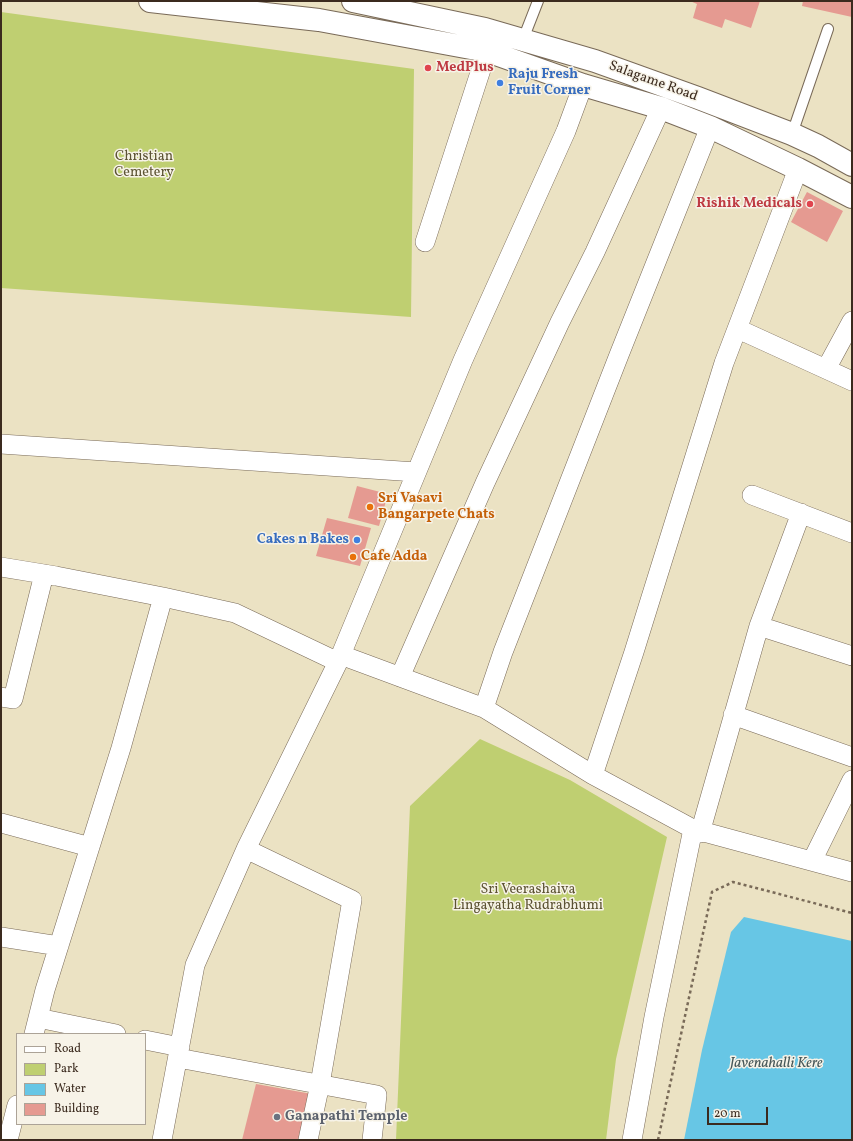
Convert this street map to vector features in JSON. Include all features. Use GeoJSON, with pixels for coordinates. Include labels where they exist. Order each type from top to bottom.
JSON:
{"type":"FeatureCollection","features":[{"type":"Feature","properties":{"kind":"main road"},"geometry":{"type":"LineString","coordinates":[[150,1],[319,20],[487,51],[583,85],[661,108],[710,127],[798,169],[852,197]]}},
{"type":"Feature","properties":{"kind":"main road","name":"Salagame Road"},"geometry":{"type":"LineString","coordinates":[[353,1],[485,29],[595,61],[792,134],[818,146],[852,165]]}},
{"type":"Feature","properties":{"kind":"street"},"geometry":{"type":"LineString","coordinates":[[425,242],[487,51]]}},
{"type":"Feature","properties":{"kind":"street"},"geometry":{"type":"LineString","coordinates":[[162,1140],[194,965],[246,849],[339,658],[463,360],[566,131],[583,85]]}},
{"type":"Feature","properties":{"kind":"street"},"geometry":{"type":"LineString","coordinates":[[400,677],[484,483],[560,322],[595,252],[661,108]]}},
{"type":"Feature","properties":{"kind":"street"},"geometry":{"type":"LineString","coordinates":[[484,708],[503,652],[710,127]]}},
{"type":"Feature","properties":{"kind":"street"},"geometry":{"type":"LineString","coordinates":[[593,775],[634,652],[724,364],[798,169]]}},
{"type":"Feature","properties":{"kind":"street"},"geometry":{"type":"LineString","coordinates":[[826,369],[852,321]]}},
{"type":"Feature","properties":{"kind":"street"},"geometry":{"type":"LineString","coordinates":[[738,329],[852,381]]}},
{"type":"Feature","properties":{"kind":"street"},"geometry":{"type":"LineString","coordinates":[[1,444],[416,472]]}},
{"type":"Feature","properties":{"kind":"street"},"geometry":{"type":"LineString","coordinates":[[752,495],[852,533]]}},
{"type":"Feature","properties":{"kind":"street"},"geometry":{"type":"LineString","coordinates":[[632,1140],[654,1017],[696,831],[733,715],[759,626],[801,513]]}},
{"type":"Feature","properties":{"kind":"street"},"geometry":{"type":"LineString","coordinates":[[1,567],[163,597],[235,613],[339,658],[400,677],[484,708],[593,775],[696,831],[852,872]]}},
{"type":"Feature","properties":{"kind":"street"},"geometry":{"type":"LineString","coordinates":[[1,697],[13,699],[44,574]]}},
{"type":"Feature","properties":{"kind":"street"},"geometry":{"type":"LineString","coordinates":[[106,1033],[36,1026],[45,990],[121,748],[163,597]]}},
{"type":"Feature","properties":{"kind":"street"},"geometry":{"type":"LineString","coordinates":[[759,626],[852,656]]}},
{"type":"Feature","properties":{"kind":"street"},"geometry":{"type":"LineString","coordinates":[[733,715],[852,757]]}},
{"type":"Feature","properties":{"kind":"street"},"geometry":{"type":"LineString","coordinates":[[812,862],[852,780]]}},
{"type":"Feature","properties":{"kind":"street"},"geometry":{"type":"LineString","coordinates":[[1,823],[90,847]]}},
{"type":"Feature","properties":{"kind":"street"},"geometry":{"type":"LineString","coordinates":[[246,849],[352,900],[320,1084],[308,1140]]}},
{"type":"Feature","properties":{"kind":"street"},"geometry":{"type":"LineString","coordinates":[[1,937],[59,946]]}},
{"type":"Feature","properties":{"kind":"street"},"geometry":{"type":"LineString","coordinates":[[146,1040],[179,1053],[377,1095],[372,1140]]}},
{"type":"Feature","properties":{"kind":"street"},"geometry":{"type":"LineString","coordinates":[[8,1140],[16,1109]]}},
{"type":"Feature","properties":{"kind":"lane"},"geometry":{"type":"LineString","coordinates":[[515,62],[522,39],[538,1]]}},
{"type":"Feature","properties":{"kind":"lane"},"geometry":{"type":"LineString","coordinates":[[792,134],[828,29]]}},
{"type":"Feature","properties":{"kind":"path"},"geometry":{"type":"LineString","coordinates":[[658,1140],[712,892],[733,882],[852,913]]}},
{"type":"Feature","properties":{"kind":"green space","name":"Christian Cemetery"},"geometry":{"type":"Polygon","coordinates":[[[1,12],[414,69],[411,317],[1,288],[1,12]]]}},
{"type":"Feature","properties":{"kind":"green space","name":"Sri Veerashaiva Lingayatha Rudrabhumi"},"geometry":{"type":"Polygon","coordinates":[[[480,739],[570,780],[667,837],[616,1059],[606,1140],[396,1140],[410,806],[480,739]]]}},
{"type":"Feature","properties":{"kind":"water","name":"Javenahalli Kere"},"geometry":{"type":"Polygon","coordinates":[[[744,917],[852,941],[852,1140],[684,1140],[702,1050],[731,932],[744,917]]]}},
{"type":"Feature","properties":{"kind":"building"},"geometry":{"type":"Polygon","coordinates":[[[690,1],[760,1],[751,28],[725,19],[722,28],[693,18],[697,4],[690,1]]]}},
{"type":"Feature","properties":{"kind":"building"},"geometry":{"type":"Polygon","coordinates":[[[803,1],[852,1],[852,17],[802,6],[803,1]]]}},
{"type":"Feature","properties":{"kind":"building"},"geometry":{"type":"Polygon","coordinates":[[[807,192],[843,211],[827,242],[791,222],[807,192]]]}},
{"type":"Feature","properties":{"kind":"building"},"geometry":{"type":"Polygon","coordinates":[[[357,486],[388,494],[379,526],[348,518],[357,486]]]}},
{"type":"Feature","properties":{"kind":"building"},"geometry":{"type":"Polygon","coordinates":[[[327,518],[371,528],[360,566],[316,556],[327,518]]]}},
{"type":"Feature","properties":{"kind":"building","name":"Ganapathi Temple"},"geometry":{"type":"Polygon","coordinates":[[[256,1084],[312,1094],[299,1140],[242,1140],[256,1084]]]}},
{"type":"Feature","properties":{"kind":"place","name":"MedPlus"},"geometry":{"type":"Point","coordinates":[428,68]}},
{"type":"Feature","properties":{"kind":"place","name":"Raju Fresh Fruit Corner"},"geometry":{"type":"Point","coordinates":[500,83]}},
{"type":"Feature","properties":{"kind":"place","name":"Rishik Medicals"},"geometry":{"type":"Point","coordinates":[810,204]}},
{"type":"Feature","properties":{"kind":"place","name":"Sri Vasavi Bangarpete Chats"},"geometry":{"type":"Point","coordinates":[370,507]}},
{"type":"Feature","properties":{"kind":"place","name":"Cakes n Bakes"},"geometry":{"type":"Point","coordinates":[357,540]}},
{"type":"Feature","properties":{"kind":"place","name":"Cafe Adda"},"geometry":{"type":"Point","coordinates":[353,557]}},
{"type":"Feature","properties":{"kind":"place","name":"Ganapathi Temple"},"geometry":{"type":"Point","coordinates":[277,1117]}}]}
